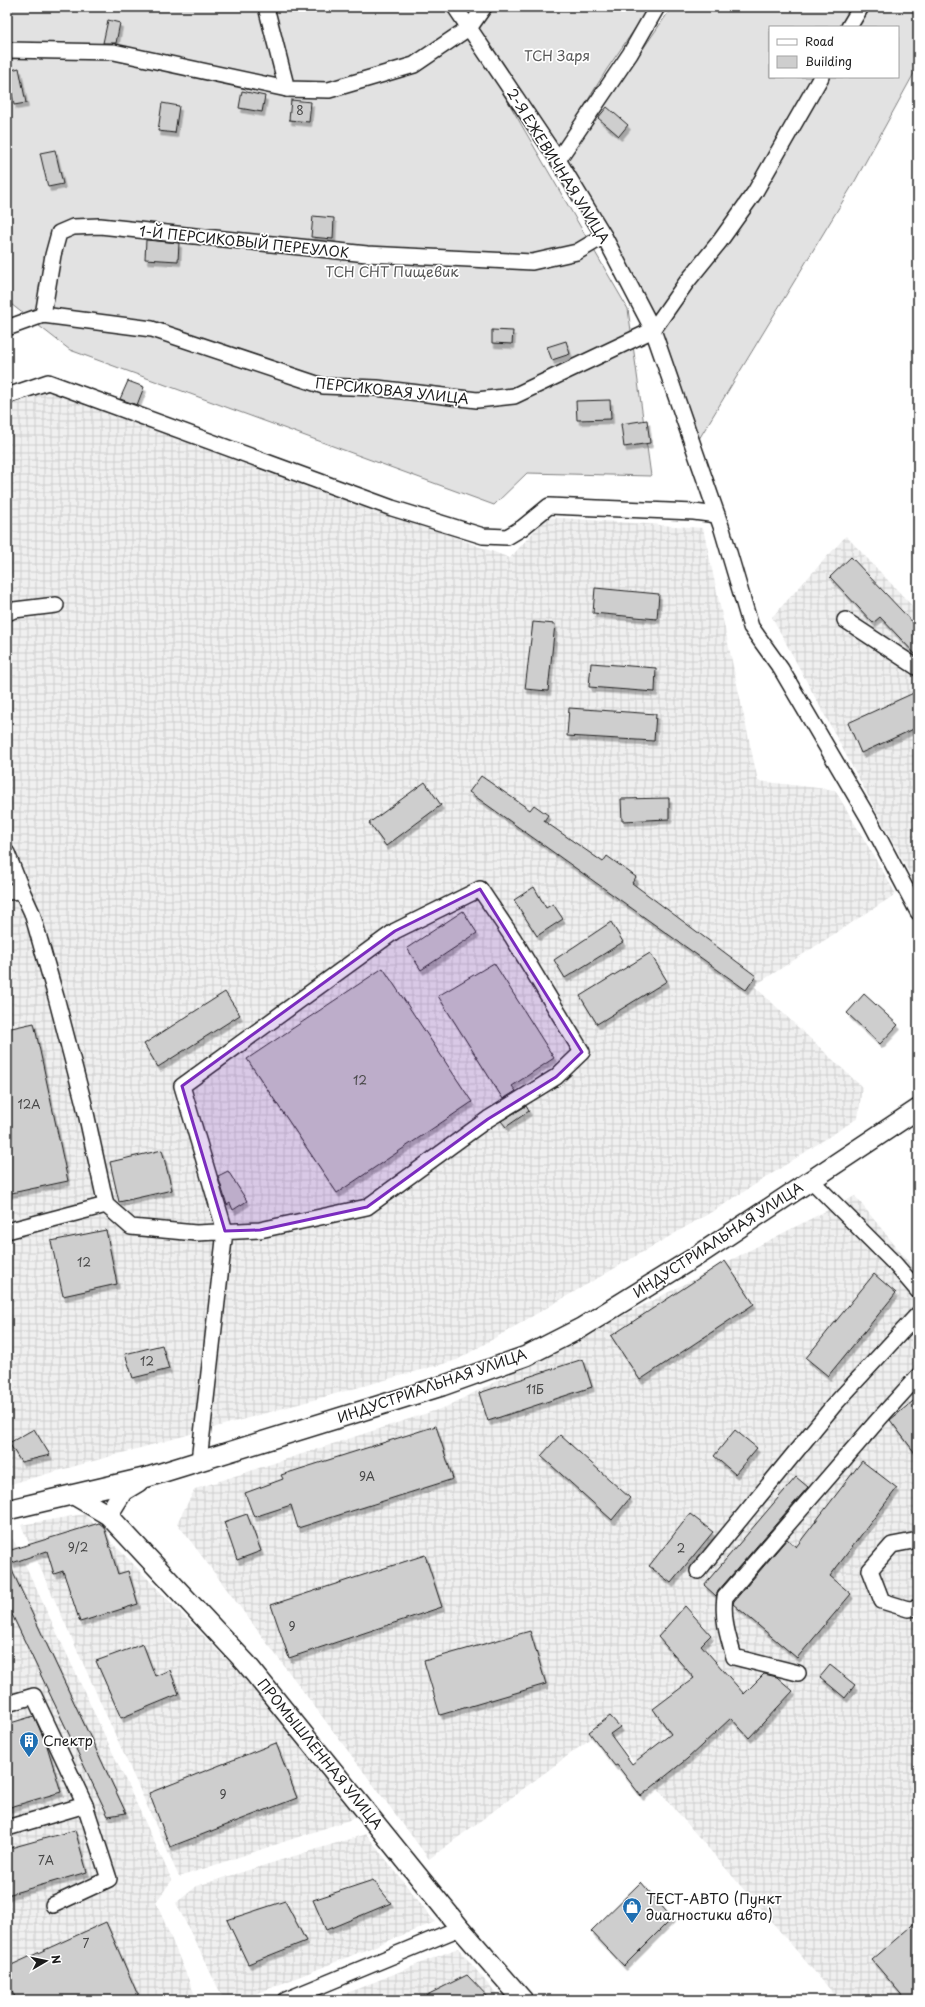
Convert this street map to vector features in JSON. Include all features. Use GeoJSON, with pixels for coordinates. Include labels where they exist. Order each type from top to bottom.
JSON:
{"type":"FeatureCollection","features":[{"type":"Feature","properties":{"kind":"main road","name":"ИНДУСТРИАЛЬНАЯ УЛИЦА"},"geometry":{"type":"LineString","coordinates":[[8,1508],[74,1495],[148,1477],[442,1386],[526,1356],[588,1324],[700,1254],[810,1179],[918,1109]]}},
{"type":"Feature","properties":{"kind":"main road"},"geometry":{"type":"LineString","coordinates":[[108,1515],[123,1491],[148,1477]]}},
{"type":"Feature","properties":{"kind":"main road","name":"ПРОМЫШЛЕННАЯ УЛИЦА"},"geometry":{"type":"LineString","coordinates":[[74,1495],[108,1515],[246,1663],[460,1928],[523,2000]]}},
{"type":"Feature","properties":{"kind":"street"},"geometry":{"type":"LineString","coordinates":[[266,7],[287,89]]}},
{"type":"Feature","properties":{"kind":"street","name":"2-Я ЕЖЕВИЧНАЯ УЛИЦА"},"geometry":{"type":"LineString","coordinates":[[455,7],[470,27],[558,160],[604,236],[653,330],[717,515],[751,627],[785,676],[869,819],[918,912]]}},
{"type":"Feature","properties":{"kind":"street"},"geometry":{"type":"LineString","coordinates":[[7,50],[114,52],[287,89],[329,90],[414,65],[470,27],[484,7]]}},
{"type":"Feature","properties":{"kind":"street"},"geometry":{"type":"LineString","coordinates":[[558,160],[630,54],[657,7]]}},
{"type":"Feature","properties":{"kind":"street"},"geometry":{"type":"LineString","coordinates":[[850,26],[861,7]]}},
{"type":"Feature","properties":{"kind":"street"},"geometry":{"type":"LineString","coordinates":[[653,330],[686,283],[720,242],[755,192],[820,78]]}},
{"type":"Feature","properties":{"kind":"street","name":"1-Й ПЕРСИКОВЫЙ ПЕРЕУЛОК"},"geometry":{"type":"LineString","coordinates":[[43,315],[53,255],[59,233],[73,227],[100,226],[367,254],[532,262],[577,252],[604,236]]}},
{"type":"Feature","properties":{"kind":"street","name":"ПЕРСИКОВАЯ УЛИЦА"},"geometry":{"type":"LineString","coordinates":[[7,328],[43,315],[152,329],[323,386],[377,388],[477,400],[514,396],[653,330]]}},
{"type":"Feature","properties":{"kind":"street"},"geometry":{"type":"LineString","coordinates":[[7,396],[48,382],[392,508],[483,536],[507,537],[522,528],[549,506],[694,512],[717,515]]}},
{"type":"Feature","properties":{"kind":"street"},"geometry":{"type":"LineString","coordinates":[[7,613],[14,610],[56,605]]}},
{"type":"Feature","properties":{"kind":"street"},"geometry":{"type":"LineString","coordinates":[[846,620],[918,668]]}},
{"type":"Feature","properties":{"kind":"street"},"geometry":{"type":"LineString","coordinates":[[7,853],[32,913],[56,997],[84,1104],[106,1205],[131,1227],[196,1233],[225,1231],[260,1230],[367,1207],[488,1119],[556,1077],[582,1052],[513,938],[480,889],[395,931],[182,1086],[225,1231],[199,1461]]}},
{"type":"Feature","properties":{"kind":"street"},"geometry":{"type":"LineString","coordinates":[[7,892],[22,891]]}},
{"type":"Feature","properties":{"kind":"street"},"geometry":{"type":"LineString","coordinates":[[810,1179],[895,1264],[918,1292]]}},
{"type":"Feature","properties":{"kind":"street"},"geometry":{"type":"LineString","coordinates":[[7,1231],[106,1205]]}},
{"type":"Feature","properties":{"kind":"street"},"geometry":{"type":"LineString","coordinates":[[698,1571],[834,1405],[918,1314]]}},
{"type":"Feature","properties":{"kind":"street"},"geometry":{"type":"LineString","coordinates":[[798,1673],[734,1658],[726,1631],[724,1607],[726,1597],[874,1424],[918,1376]]}},
{"type":"Feature","properties":{"kind":"street"},"geometry":{"type":"LineString","coordinates":[[918,1540],[892,1545],[870,1570],[882,1601],[908,1609],[918,1608]]}},
{"type":"Feature","properties":{"kind":"street"},"geometry":{"type":"LineString","coordinates":[[7,1704],[34,1696],[85,1805],[109,1879],[54,1905]]}},
{"type":"Feature","properties":{"kind":"street"},"geometry":{"type":"LineString","coordinates":[[7,1828],[85,1805]]}},
{"type":"Feature","properties":{"kind":"street"},"geometry":{"type":"LineString","coordinates":[[286,2000],[460,1928]]}},
{"type":"Feature","properties":{"kind":"highlighted area"},"geometry":{"type":"Polygon","coordinates":[[[480,889],[582,1052],[556,1077],[488,1119],[367,1207],[260,1230],[225,1231],[182,1086],[395,931],[480,889]]]}},
{"type":"Feature","properties":{"kind":"shaded area"},"geometry":{"type":"Polygon","coordinates":[[[45,384],[510,558],[547,517],[703,528],[758,781],[835,790],[896,894],[754,986],[862,1087],[858,1118],[720,1207],[457,1360],[7,1485],[7,399],[45,384]]]}},
{"type":"Feature","properties":{"kind":"shaded area"},"geometry":{"type":"Polygon","coordinates":[[[846,536],[918,612],[918,889],[772,617],[846,536]]]}},
{"type":"Feature","properties":{"kind":"shaded area"},"geometry":{"type":"Polygon","coordinates":[[[855,1196],[918,1274],[918,2000],[839,2000],[605,1728],[429,1859],[177,1523],[195,1489],[446,1407],[855,1196]]]}},
{"type":"Feature","properties":{"kind":"shaded area"},"geometry":{"type":"Polygon","coordinates":[[[84,1514],[245,1678],[358,1817],[179,1877],[21,1525],[84,1514]]]}},
{"type":"Feature","properties":{"kind":"shaded area"},"geometry":{"type":"Polygon","coordinates":[[[7,1532],[15,1543],[172,1880],[156,1902],[197,2000],[7,2000],[7,1532]]]}},
{"type":"Feature","properties":{"kind":"shaded area"},"geometry":{"type":"Polygon","coordinates":[[[366,1834],[435,1922],[241,2000],[224,2000],[176,1903],[197,1886],[366,1834]]]}},
{"type":"Feature","properties":{"kind":"shaded area"},"geometry":{"type":"Polygon","coordinates":[[[458,1948],[501,2000],[330,2000],[458,1948]]]}},
{"type":"Feature","properties":{"kind":"green space","name":"ТСН СНТ Пищевик"},"geometry":{"type":"Polygon","coordinates":[[[7,7],[270,7],[288,94],[331,97],[418,71],[470,36],[628,309],[651,476],[527,473],[494,505],[70,350],[7,301],[7,7]]]}},
{"type":"Feature","properties":{"kind":"green space","name":"ТСН Заря"},"geometry":{"type":"Polygon","coordinates":[[[274,7],[650,7],[607,69],[559,147],[497,54],[469,18],[410,61],[329,85],[290,86],[274,7]]]}},
{"type":"Feature","properties":{"kind":"green space"},"geometry":{"type":"Polygon","coordinates":[[[672,7],[918,7],[918,66],[855,181],[699,439],[651,309],[566,160],[672,7]]]}},
{"type":"Feature","properties":{"kind":"building"},"geometry":{"type":"Polygon","coordinates":[[[108,20],[120,23],[116,43],[103,43],[108,20]]]}},
{"type":"Feature","properties":{"kind":"building"},"geometry":{"type":"Polygon","coordinates":[[[19,68],[26,103],[14,105],[8,71],[19,68]]]}},
{"type":"Feature","properties":{"kind":"building"},"geometry":{"type":"Polygon","coordinates":[[[242,91],[265,96],[262,112],[239,108],[242,91]]]}},
{"type":"Feature","properties":{"kind":"building"},"geometry":{"type":"Polygon","coordinates":[[[291,100],[311,102],[309,122],[289,120],[291,100]]]}},
{"type":"Feature","properties":{"kind":"building"},"geometry":{"type":"Polygon","coordinates":[[[162,103],[179,106],[175,133],[158,131],[162,103]]]}},
{"type":"Feature","properties":{"kind":"building"},"geometry":{"type":"Polygon","coordinates":[[[607,107],[628,125],[619,136],[598,118],[607,107]]]}},
{"type":"Feature","properties":{"kind":"building"},"geometry":{"type":"Polygon","coordinates":[[[55,150],[63,184],[48,187],[40,153],[55,150]]]}},
{"type":"Feature","properties":{"kind":"building"},"geometry":{"type":"Polygon","coordinates":[[[313,216],[334,218],[333,239],[311,237],[313,216]]]}},
{"type":"Feature","properties":{"kind":"building"},"geometry":{"type":"Polygon","coordinates":[[[146,240],[179,243],[178,261],[145,259],[146,240]]]}},
{"type":"Feature","properties":{"kind":"building"},"geometry":{"type":"Polygon","coordinates":[[[492,330],[513,331],[512,344],[492,343],[492,330]]]}},
{"type":"Feature","properties":{"kind":"building"},"geometry":{"type":"Polygon","coordinates":[[[566,341],[570,354],[552,360],[547,347],[566,341]]]}},
{"type":"Feature","properties":{"kind":"building"},"geometry":{"type":"Polygon","coordinates":[[[128,381],[144,387],[137,405],[120,399],[128,381]]]}},
{"type":"Feature","properties":{"kind":"building"},"geometry":{"type":"Polygon","coordinates":[[[610,400],[611,419],[577,420],[576,401],[610,400]]]}},
{"type":"Feature","properties":{"kind":"building"},"geometry":{"type":"Polygon","coordinates":[[[647,420],[650,443],[624,447],[621,424],[647,420]]]}},
{"type":"Feature","properties":{"kind":"building"},"geometry":{"type":"Polygon","coordinates":[[[851,557],[918,628],[918,657],[880,617],[873,623],[830,577],[851,557]]]}},
{"type":"Feature","properties":{"kind":"building"},"geometry":{"type":"Polygon","coordinates":[[[595,588],[659,594],[657,619],[593,613],[595,588]]]}},
{"type":"Feature","properties":{"kind":"building"},"geometry":{"type":"Polygon","coordinates":[[[533,622],[555,624],[548,691],[525,689],[533,622]]]}},
{"type":"Feature","properties":{"kind":"building"},"geometry":{"type":"Polygon","coordinates":[[[591,663],[656,668],[655,692],[589,687],[591,663]]]}},
{"type":"Feature","properties":{"kind":"building"},"geometry":{"type":"Polygon","coordinates":[[[918,691],[918,727],[861,753],[848,723],[918,691]]]}},
{"type":"Feature","properties":{"kind":"building"},"geometry":{"type":"Polygon","coordinates":[[[569,708],[656,714],[654,741],[567,736],[569,708]]]}},
{"type":"Feature","properties":{"kind":"building"},"geometry":{"type":"Polygon","coordinates":[[[481,776],[530,810],[534,805],[548,815],[544,821],[603,862],[607,856],[636,877],[632,883],[756,976],[746,990],[469,792],[481,776]]]}},
{"type":"Feature","properties":{"kind":"building"},"geometry":{"type":"Polygon","coordinates":[[[425,782],[441,805],[386,846],[369,823],[425,782]]]}},
{"type":"Feature","properties":{"kind":"building"},"geometry":{"type":"Polygon","coordinates":[[[669,798],[669,819],[622,821],[621,799],[669,798]]]}},
{"type":"Feature","properties":{"kind":"building"},"geometry":{"type":"Polygon","coordinates":[[[534,887],[546,908],[553,904],[563,919],[537,936],[514,900],[534,887]]]}},
{"type":"Feature","properties":{"kind":"building"},"geometry":{"type":"Polygon","coordinates":[[[463,911],[477,933],[421,970],[407,948],[463,911]]]}},
{"type":"Feature","properties":{"kind":"building"},"geometry":{"type":"Polygon","coordinates":[[[611,922],[623,942],[565,978],[554,960],[611,922]]]}},
{"type":"Feature","properties":{"kind":"building"},"geometry":{"type":"Polygon","coordinates":[[[650,953],[667,981],[597,1024],[580,996],[650,953]]]}},
{"type":"Feature","properties":{"kind":"building"},"geometry":{"type":"Polygon","coordinates":[[[494,963],[554,1058],[512,1086],[516,1091],[503,1099],[438,996],[494,963]]]}},
{"type":"Feature","properties":{"kind":"building"},"geometry":{"type":"Polygon","coordinates":[[[383,968],[472,1102],[337,1193],[247,1059],[383,968]]]}},
{"type":"Feature","properties":{"kind":"building"},"geometry":{"type":"Polygon","coordinates":[[[225,992],[240,1015],[158,1067],[144,1044],[225,992]]]}},
{"type":"Feature","properties":{"kind":"building"},"geometry":{"type":"Polygon","coordinates":[[[864,994],[898,1025],[880,1044],[847,1013],[864,994]]]}},
{"type":"Feature","properties":{"kind":"building"},"geometry":{"type":"Polygon","coordinates":[[[34,1023],[68,1181],[7,1194],[7,1029],[34,1023]]]}},
{"type":"Feature","properties":{"kind":"building"},"geometry":{"type":"Polygon","coordinates":[[[526,1106],[529,1111],[506,1127],[501,1121],[526,1106]]]}},
{"type":"Feature","properties":{"kind":"building"},"geometry":{"type":"Polygon","coordinates":[[[162,1150],[172,1190],[119,1202],[110,1162],[162,1150]]]}},
{"type":"Feature","properties":{"kind":"building"},"geometry":{"type":"Polygon","coordinates":[[[228,1171],[247,1201],[233,1210],[230,1203],[227,1205],[218,1176],[228,1171]]]}},
{"type":"Feature","properties":{"kind":"building"},"geometry":{"type":"Polygon","coordinates":[[[106,1230],[117,1284],[63,1296],[51,1241],[106,1230]]]}},
{"type":"Feature","properties":{"kind":"building"},"geometry":{"type":"Polygon","coordinates":[[[725,1261],[754,1304],[640,1380],[611,1336],[725,1261]]]}},
{"type":"Feature","properties":{"kind":"building"},"geometry":{"type":"Polygon","coordinates":[[[874,1274],[896,1293],[828,1376],[806,1358],[874,1274]]]}},
{"type":"Feature","properties":{"kind":"building"},"geometry":{"type":"Polygon","coordinates":[[[162,1345],[169,1369],[133,1378],[125,1354],[162,1345]]]}},
{"type":"Feature","properties":{"kind":"building"},"geometry":{"type":"Polygon","coordinates":[[[583,1359],[592,1387],[488,1421],[479,1393],[583,1359]]]}},
{"type":"Feature","properties":{"kind":"building"},"geometry":{"type":"Polygon","coordinates":[[[918,1397],[918,1457],[890,1420],[918,1397]]]}},
{"type":"Feature","properties":{"kind":"building"},"geometry":{"type":"Polygon","coordinates":[[[436,1426],[453,1479],[298,1528],[291,1505],[254,1517],[245,1493],[283,1479],[281,1475],[436,1426]]]}},
{"type":"Feature","properties":{"kind":"building"},"geometry":{"type":"Polygon","coordinates":[[[34,1429],[50,1455],[21,1462],[9,1443],[34,1429]]]}},
{"type":"Feature","properties":{"kind":"building"},"geometry":{"type":"Polygon","coordinates":[[[735,1430],[757,1448],[735,1474],[714,1456],[735,1430]]]}},
{"type":"Feature","properties":{"kind":"building"},"geometry":{"type":"Polygon","coordinates":[[[560,1435],[630,1498],[612,1520],[541,1456],[560,1435]]]}},
{"type":"Feature","properties":{"kind":"building"},"geometry":{"type":"Polygon","coordinates":[[[862,1461],[897,1488],[830,1576],[851,1594],[797,1658],[733,1604],[787,1539],[796,1547],[862,1461]]]}},
{"type":"Feature","properties":{"kind":"building"},"geometry":{"type":"Polygon","coordinates":[[[796,1477],[808,1487],[718,1591],[716,1596],[704,1585],[796,1477]]]}},
{"type":"Feature","properties":{"kind":"building"},"geometry":{"type":"Polygon","coordinates":[[[247,1514],[261,1551],[237,1560],[224,1522],[247,1514]]]}},
{"type":"Feature","properties":{"kind":"building"},"geometry":{"type":"Polygon","coordinates":[[[690,1514],[713,1532],[671,1583],[649,1566],[690,1514]]]}},
{"type":"Feature","properties":{"kind":"building"},"geometry":{"type":"Polygon","coordinates":[[[99,1523],[104,1527],[118,1574],[128,1571],[138,1604],[80,1622],[63,1571],[54,1574],[47,1551],[12,1563],[8,1551],[99,1523]]]}},
{"type":"Feature","properties":{"kind":"building"},"geometry":{"type":"Polygon","coordinates":[[[425,1555],[442,1607],[289,1658],[271,1605],[425,1555]]]}},
{"type":"Feature","properties":{"kind":"building"},"geometry":{"type":"Polygon","coordinates":[[[7,1560],[126,1813],[108,1816],[7,1604],[7,1560]]]}},
{"type":"Feature","properties":{"kind":"building"},"geometry":{"type":"Polygon","coordinates":[[[685,1606],[711,1635],[701,1645],[744,1694],[764,1674],[777,1677],[793,1691],[749,1738],[731,1718],[687,1759],[641,1796],[617,1765],[615,1766],[589,1732],[610,1716],[620,1727],[610,1734],[632,1764],[671,1734],[653,1709],[694,1678],[658,1637],[685,1606]]]}},
{"type":"Feature","properties":{"kind":"building"},"geometry":{"type":"Polygon","coordinates":[[[530,1631],[546,1684],[440,1715],[424,1661],[530,1631]]]}},
{"type":"Feature","properties":{"kind":"building"},"geometry":{"type":"Polygon","coordinates":[[[143,1644],[155,1676],[170,1670],[179,1694],[121,1718],[96,1661],[143,1644]]]}},
{"type":"Feature","properties":{"kind":"building"},"geometry":{"type":"Polygon","coordinates":[[[830,1665],[855,1685],[845,1698],[820,1677],[830,1665]]]}},
{"type":"Feature","properties":{"kind":"building","name":"Спектр"},"geometry":{"type":"Polygon","coordinates":[[[34,1716],[47,1746],[61,1792],[7,1808],[7,1724],[34,1716]]]}},
{"type":"Feature","properties":{"kind":"building"},"geometry":{"type":"Polygon","coordinates":[[[276,1743],[297,1798],[170,1847],[149,1793],[276,1743]]]}},
{"type":"Feature","properties":{"kind":"building"},"geometry":{"type":"Polygon","coordinates":[[[75,1830],[87,1872],[7,1895],[7,1849],[75,1830]]]}},
{"type":"Feature","properties":{"kind":"building"},"geometry":{"type":"Polygon","coordinates":[[[373,1880],[391,1903],[326,1930],[313,1900],[373,1880]]]}},
{"type":"Feature","properties":{"kind":"building","name":"ТЕСТ-АВТО (Пункт диагностики авто)"},"geometry":{"type":"Polygon","coordinates":[[[641,1882],[672,1918],[624,1966],[591,1931],[641,1882]]]}},
{"type":"Feature","properties":{"kind":"building"},"geometry":{"type":"Polygon","coordinates":[[[285,1901],[306,1941],[248,1964],[227,1920],[285,1901]]]}},
{"type":"Feature","properties":{"kind":"building"},"geometry":{"type":"Polygon","coordinates":[[[918,1920],[918,2000],[906,2000],[872,1960],[918,1920]]]}},
{"type":"Feature","properties":{"kind":"building"},"geometry":{"type":"Polygon","coordinates":[[[106,1922],[140,2000],[16,2000],[7,1978],[7,1967],[106,1922]]]}},
{"type":"Feature","properties":{"kind":"building"},"geometry":{"type":"Polygon","coordinates":[[[467,1975],[491,2000],[417,2000],[467,1975]]]}},
{"type":"Feature","properties":{"kind":"place","name":"Спектр"},"geometry":{"type":"Point","coordinates":[29,1758]}},
{"type":"Feature","properties":{"kind":"place","name":"ТЕСТ-АВТО (Пункт диагностики авто)"},"geometry":{"type":"Point","coordinates":[632,1924]}}]}
